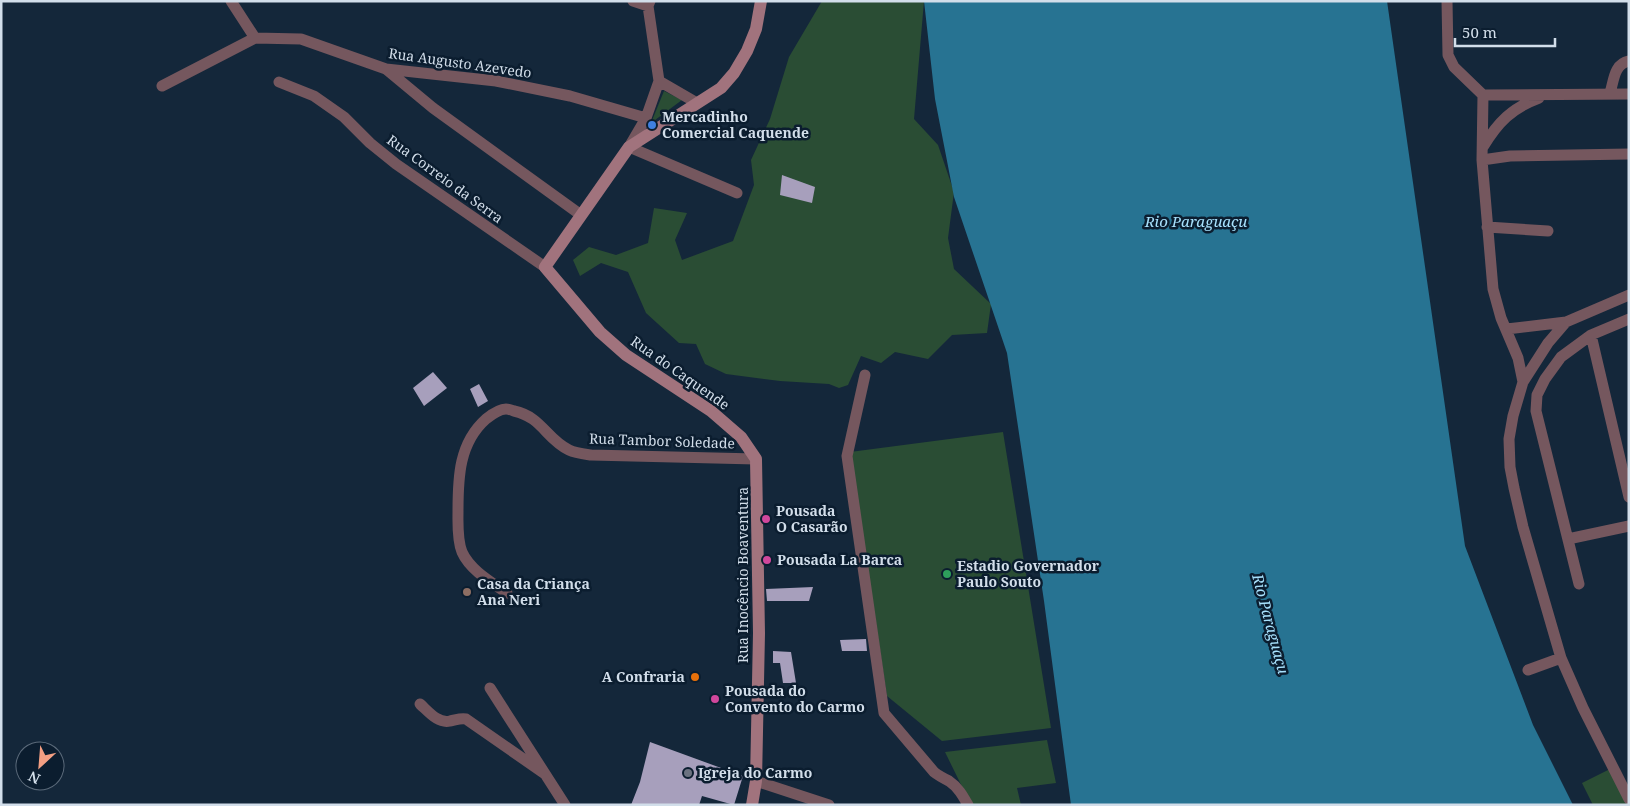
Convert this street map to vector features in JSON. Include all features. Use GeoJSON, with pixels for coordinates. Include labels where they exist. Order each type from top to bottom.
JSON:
{"type":"FeatureCollection","features":[{"type":"Feature","properties":{"kind":"street"},"geometry":{"type":"LineString","coordinates":[[162,86],[255,38],[231,1]]}},
{"type":"Feature","properties":{"kind":"street"},"geometry":{"type":"LineString","coordinates":[[545,268],[629,147],[646,118],[659,81],[649,4],[632,1]]}},
{"type":"Feature","properties":{"kind":"street"},"geometry":{"type":"LineString","coordinates":[[629,147],[721,88],[734,73],[748,51],[756,29],[761,1]]}},
{"type":"Feature","properties":{"kind":"street"},"geometry":{"type":"LineString","coordinates":[[1447,1],[1448,55],[1454,67],[1483,95],[1629,94]]}},
{"type":"Feature","properties":{"kind":"street","name":"Rua Augusto Azevedo"},"geometry":{"type":"LineString","coordinates":[[255,38],[301,39],[386,69],[496,81],[570,96],[646,118]]}},
{"type":"Feature","properties":{"kind":"street"},"geometry":{"type":"LineString","coordinates":[[1610,93],[1616,70],[1620,64],[1629,61]]}},
{"type":"Feature","properties":{"kind":"street"},"geometry":{"type":"LineString","coordinates":[[386,69],[433,108],[580,215]]}},
{"type":"Feature","properties":{"kind":"street"},"geometry":{"type":"LineString","coordinates":[[659,81],[697,103]]}},
{"type":"Feature","properties":{"kind":"street","name":"Rua Correio da Serra"},"geometry":{"type":"LineString","coordinates":[[279,82],[314,96],[344,117],[396,164],[545,268]]}},
{"type":"Feature","properties":{"kind":"street"},"geometry":{"type":"LineString","coordinates":[[1483,95],[1482,160],[1493,290],[1501,318],[1518,358],[1523,382]]}},
{"type":"Feature","properties":{"kind":"street"},"geometry":{"type":"LineString","coordinates":[[1483,147],[1496,127],[1509,114],[1526,103],[1548,95]]}},
{"type":"Feature","properties":{"kind":"street"},"geometry":{"type":"LineString","coordinates":[[629,147],[737,193]]}},
{"type":"Feature","properties":{"kind":"street"},"geometry":{"type":"LineString","coordinates":[[1482,160],[1510,156],[1629,154]]}},
{"type":"Feature","properties":{"kind":"street"},"geometry":{"type":"LineString","coordinates":[[1487,227],[1548,231]]}},
{"type":"Feature","properties":{"kind":"street","name":"Rua do Caquende"},"geometry":{"type":"LineString","coordinates":[[545,268],[600,332],[626,355],[711,411],[741,437],[756,459]]}},
{"type":"Feature","properties":{"kind":"street"},"geometry":{"type":"LineString","coordinates":[[1507,329],[1566,322],[1629,295]]}},
{"type":"Feature","properties":{"kind":"street"},"geometry":{"type":"LineString","coordinates":[[1579,584],[1536,411],[1537,395],[1545,379],[1561,357],[1591,335],[1629,319]]}},
{"type":"Feature","properties":{"kind":"street"},"geometry":{"type":"LineString","coordinates":[[1566,322],[1548,342],[1523,382],[1508,439],[1510,467],[1523,527],[1561,658],[1583,708],[1629,799]]}},
{"type":"Feature","properties":{"kind":"street"},"geometry":{"type":"LineString","coordinates":[[1591,335],[1629,496]]}},
{"type":"Feature","properties":{"kind":"street"},"geometry":{"type":"LineString","coordinates":[[866,375],[847,456],[884,713],[934,772],[951,782],[961,793],[968,805]]}},
{"type":"Feature","properties":{"kind":"street","name":"Rua Tambor Soledade"},"geometry":{"type":"LineString","coordinates":[[507,593],[474,569],[462,552],[458,529],[458,476],[461,459],[467,444],[479,425],[492,414],[506,409],[524,413],[537,421],[556,441],[569,450],[591,455],[756,459]]}},
{"type":"Feature","properties":{"kind":"street","name":"Rua Inocêncio Boaventura"},"geometry":{"type":"LineString","coordinates":[[752,805],[756,780],[759,624],[756,459]]}},
{"type":"Feature","properties":{"kind":"street"},"geometry":{"type":"LineString","coordinates":[[1568,539],[1629,526]]}},
{"type":"Feature","properties":{"kind":"street"},"geometry":{"type":"LineString","coordinates":[[1528,670],[1561,658]]}},
{"type":"Feature","properties":{"kind":"street"},"geometry":{"type":"LineString","coordinates":[[490,688],[565,805]]}},
{"type":"Feature","properties":{"kind":"street"},"geometry":{"type":"LineString","coordinates":[[420,704],[444,722],[460,718],[466,719],[545,774]]}},
{"type":"Feature","properties":{"kind":"street"},"geometry":{"type":"LineString","coordinates":[[756,780],[829,805]]}},
{"type":"Feature","properties":{"kind":"green space"},"geometry":{"type":"Polygon","coordinates":[[[822,1],[924,1],[914,119],[938,145],[954,192],[948,238],[954,269],[991,304],[987,333],[952,335],[928,359],[895,352],[881,363],[861,356],[848,385],[839,388],[829,384],[780,381],[726,374],[705,364],[696,344],[679,343],[646,313],[628,272],[601,263],[580,276],[573,260],[589,247],[616,255],[648,243],[654,208],[687,213],[675,240],[682,260],[733,241],[754,185],[751,160],[770,119],[789,57],[822,1]]]}},
{"type":"Feature","properties":{"kind":"green space"},"geometry":{"type":"Polygon","coordinates":[[[664,91],[682,100],[651,123],[664,91]]]}},
{"type":"Feature","properties":{"kind":"green space","name":"Estadio Governador Paulo Souto"},"geometry":{"type":"Polygon","coordinates":[[[1003,432],[1051,728],[942,741],[887,696],[850,452],[1003,432]]]}},
{"type":"Feature","properties":{"kind":"green space"},"geometry":{"type":"Polygon","coordinates":[[[1047,740],[1056,783],[1017,788],[1021,805],[971,805],[945,752],[1047,740]]]}},
{"type":"Feature","properties":{"kind":"green space"},"geometry":{"type":"Polygon","coordinates":[[[1610,769],[1629,805],[1593,805],[1582,783],[1610,769]]]}},
{"type":"Feature","properties":{"kind":"water","name":"Rio Paraguaçu"},"geometry":{"type":"Polygon","coordinates":[[[924,1],[1387,1],[1465,546],[1533,725],[1573,805],[1071,805],[1044,601],[1007,353],[954,197],[935,99],[924,1]]]}},
{"type":"Feature","properties":{"kind":"building"},"geometry":{"type":"Polygon","coordinates":[[[782,175],[815,187],[812,203],[780,195],[782,175]]]}},
{"type":"Feature","properties":{"kind":"building"},"geometry":{"type":"Polygon","coordinates":[[[433,372],[447,388],[424,406],[413,388],[433,372]]]}},
{"type":"Feature","properties":{"kind":"building"},"geometry":{"type":"Polygon","coordinates":[[[479,384],[488,401],[478,407],[470,389],[479,384]]]}},
{"type":"Feature","properties":{"kind":"building"},"geometry":{"type":"Polygon","coordinates":[[[813,587],[809,601],[767,601],[766,589],[813,587]]]}},
{"type":"Feature","properties":{"kind":"building"},"geometry":{"type":"Polygon","coordinates":[[[866,639],[867,651],[842,651],[840,640],[866,639]]]}},
{"type":"Feature","properties":{"kind":"building"},"geometry":{"type":"Polygon","coordinates":[[[773,651],[791,652],[796,683],[783,683],[780,663],[773,663],[773,651]]]}},
{"type":"Feature","properties":{"kind":"building","name":"Igreja do Carmo"},"geometry":{"type":"Polygon","coordinates":[[[650,742],[743,776],[734,805],[702,796],[699,805],[631,805],[640,782],[650,742]]]}},
{"type":"Feature","properties":{"kind":"place","name":"Mercadinho Comercial Caquende"},"geometry":{"type":"Point","coordinates":[652,125]}},
{"type":"Feature","properties":{"kind":"place","name":"Pousada O Casarão"},"geometry":{"type":"Point","coordinates":[766,519]}},
{"type":"Feature","properties":{"kind":"place","name":"Pousada La Barca"},"geometry":{"type":"Point","coordinates":[767,560]}},
{"type":"Feature","properties":{"kind":"place","name":"Estadio Governador Paulo Souto"},"geometry":{"type":"Point","coordinates":[947,574]}},
{"type":"Feature","properties":{"kind":"place","name":"Casa da Criança Ana Neri"},"geometry":{"type":"Point","coordinates":[467,592]}},
{"type":"Feature","properties":{"kind":"place","name":"A Confraria"},"geometry":{"type":"Point","coordinates":[695,677]}},
{"type":"Feature","properties":{"kind":"place","name":"Pousada do Convento do Carmo"},"geometry":{"type":"Point","coordinates":[715,699]}},
{"type":"Feature","properties":{"kind":"place","name":"Igreja do Carmo"},"geometry":{"type":"Point","coordinates":[688,773]}}]}
